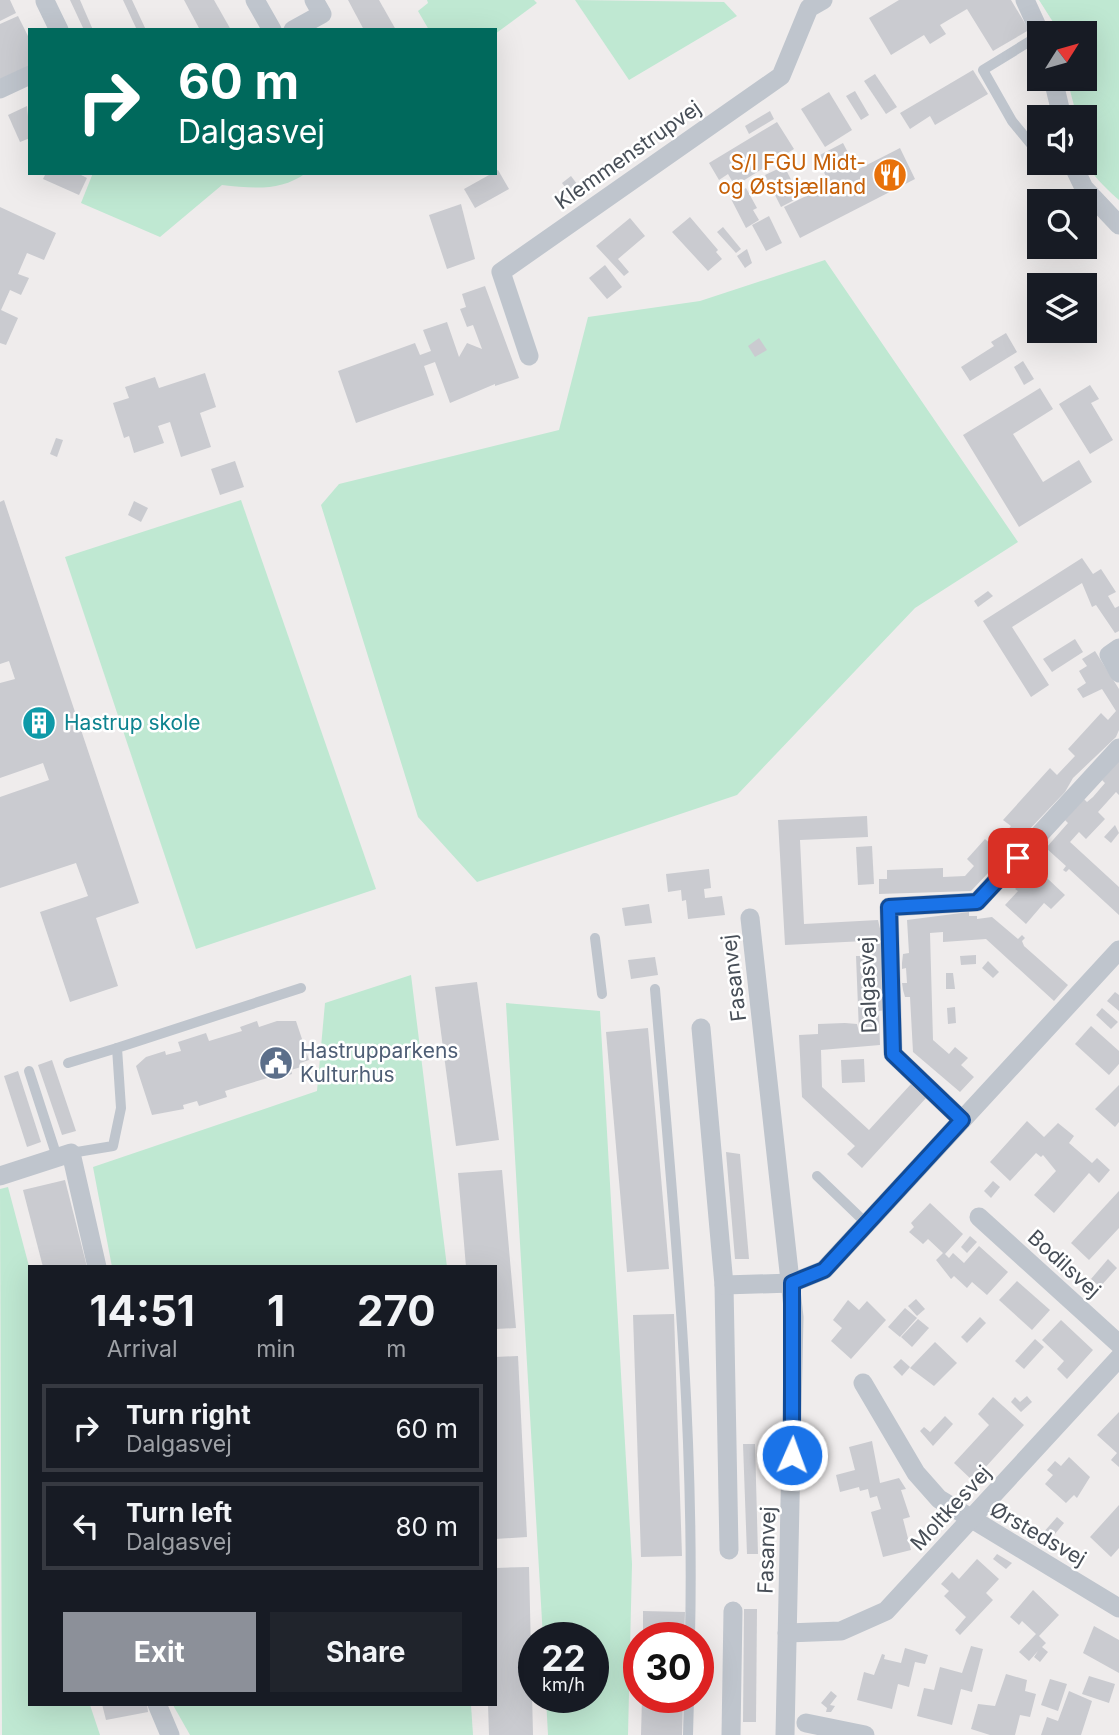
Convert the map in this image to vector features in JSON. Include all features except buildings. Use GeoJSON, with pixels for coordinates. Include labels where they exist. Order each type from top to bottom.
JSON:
{"type":"FeatureCollection","features":[{"type":"Feature","properties":{"kind":"street"},"geometry":{"type":"LineString","coordinates":[[255,0],[271,28]]}},
{"type":"Feature","properties":{"kind":"street"},"geometry":{"type":"LineString","coordinates":[[296,28],[322,13],[314,0]]}},
{"type":"Feature","properties":{"kind":"street","name":"Klemmenstrupvej"},"geometry":{"type":"LineString","coordinates":[[529,356],[501,272],[781,76],[809,8],[823,0]]}},
{"type":"Feature","properties":{"kind":"street"},"geometry":{"type":"LineString","coordinates":[[1025,0],[1034,21]]}},
{"type":"Feature","properties":{"kind":"street"},"geometry":{"type":"LineString","coordinates":[[45,1],[58,28]]}},
{"type":"Feature","properties":{"kind":"street"},"geometry":{"type":"LineString","coordinates":[[0,89],[28,77]]}},
{"type":"Feature","properties":{"kind":"street"},"geometry":{"type":"LineString","coordinates":[[1075,175],[1119,225]]}},
{"type":"Feature","properties":{"kind":"street"},"geometry":{"type":"LineString","coordinates":[[1119,648],[1109,655],[1119,673]]}},
{"type":"Feature","properties":{"kind":"street","name":"Dalgasvej"},"geometry":{"type":"LineString","coordinates":[[962,1120],[893,1054],[889,907],[977,902],[1119,748]]}},
{"type":"Feature","properties":{"kind":"street","name":"Fasanvej"},"geometry":{"type":"LineString","coordinates":[[750,918],[792,1283],[794,1379],[785,1735]]}},
{"type":"Feature","properties":{"kind":"street"},"geometry":{"type":"LineString","coordinates":[[724,1285],[792,1283],[824,1270],[1119,950]]}},
{"type":"Feature","properties":{"kind":"street","name":"Fasanvej"},"geometry":{"type":"LineString","coordinates":[[701,1028],[724,1285],[729,1550]]}},
{"type":"Feature","properties":{"kind":"street"},"geometry":{"type":"LineString","coordinates":[[0,1176],[64,1155],[96,1265]]}},
{"type":"Feature","properties":{"kind":"street","name":"Bodilsvej"},"geometry":{"type":"LineString","coordinates":[[979,1217],[1119,1344]]}},
{"type":"Feature","properties":{"kind":"street","name":"Moltkesvej"},"geometry":{"type":"LineString","coordinates":[[788,1633],[841,1631],[886,1611],[1119,1358]]}},
{"type":"Feature","properties":{"kind":"street","name":"Ørstedsvej"},"geometry":{"type":"LineString","coordinates":[[863,1383],[926,1487],[971,1521],[1119,1608]]}},
{"type":"Feature","properties":{"kind":"street","name":"Fasanvej"},"geometry":{"type":"LineString","coordinates":[[731,1735],[733,1611]]}},
{"type":"Feature","properties":{"kind":"street"},"geometry":{"type":"LineString","coordinates":[[158,1706],[170,1735]]}},
{"type":"Feature","properties":{"kind":"street"},"geometry":{"type":"LineString","coordinates":[[806,1723],[865,1735]]}},
{"type":"Feature","properties":{"kind":"lane"},"geometry":{"type":"LineString","coordinates":[[1027,42],[983,70],[1012,121],[1027,139]]}},
{"type":"Feature","properties":{"kind":"lane"},"geometry":{"type":"LineString","coordinates":[[595,938],[603,994]]}},
{"type":"Feature","properties":{"kind":"lane"},"geometry":{"type":"LineString","coordinates":[[68,1063],[301,988]]}},
{"type":"Feature","properties":{"kind":"lane"},"geometry":{"type":"LineString","coordinates":[[655,989],[681,1290],[690,1622]]}},
{"type":"Feature","properties":{"kind":"lane"},"geometry":{"type":"LineString","coordinates":[[29,1071],[64,1155],[113,1146],[121,1108],[117,1048]]}},
{"type":"Feature","properties":{"kind":"lane"},"geometry":{"type":"LineString","coordinates":[[817,1176],[867,1224]]}},
{"type":"Feature","properties":{"kind":"lane"},"geometry":{"type":"LineString","coordinates":[[688,1735],[689,1713]]}},
{"type":"Feature","properties":{"kind":"green space"},"geometry":{"type":"Polygon","coordinates":[[[427,0],[534,0],[537,3],[497,33],[497,28],[428,28],[418,11],[428,3],[427,0]]]}},
{"type":"Feature","properties":{"kind":"green space"},"geometry":{"type":"Polygon","coordinates":[[[575,0],[724,2],[737,16],[629,80],[575,0]]]}},
{"type":"Feature","properties":{"kind":"green space"},"geometry":{"type":"Polygon","coordinates":[[[1039,0],[1119,0],[1119,200],[1094,175],[1097,175],[1097,105],[1074,105],[1070,91],[1097,91],[1097,21],[1052,21],[1039,0]]]}},
{"type":"Feature","properties":{"kind":"green space"},"geometry":{"type":"Polygon","coordinates":[[[92,175],[303,175],[276,186],[255,188],[222,185],[160,237],[81,203],[92,175]]]}},
{"type":"Feature","properties":{"kind":"green space"},"geometry":{"type":"Polygon","coordinates":[[[825,260],[1018,542],[915,608],[737,795],[477,882],[418,817],[321,505],[339,484],[559,430],[588,317],[700,301],[825,260]]]}},
{"type":"Feature","properties":{"kind":"green space"},"geometry":{"type":"Polygon","coordinates":[[[241,500],[376,889],[196,949],[65,557],[241,500]]]}},
{"type":"Feature","properties":{"kind":"green space"},"geometry":{"type":"Polygon","coordinates":[[[411,975],[447,1265],[112,1265],[93,1167],[317,1091],[325,1003],[411,975]]]}},
{"type":"Feature","properties":{"kind":"green space"},"geometry":{"type":"Polygon","coordinates":[[[506,1003],[600,1011],[632,1564],[631,1622],[623,1622],[623,1713],[629,1713],[628,1735],[548,1735],[547,1713],[609,1713],[609,1622],[542,1622],[506,1003]]]}},
{"type":"Feature","properties":{"kind":"green space"},"geometry":{"type":"Polygon","coordinates":[[[8,1187],[29,1265],[28,1706],[90,1706],[100,1735],[2,1735],[0,1189],[8,1187]]]}},
{"type":"Feature","properties":{"kind":"green space"},"geometry":{"type":"Polygon","coordinates":[[[174,1706],[471,1706],[473,1735],[190,1735],[174,1706]]]}},
{"type":"Feature","properties":{"kind":"place","name":"S/I FGU Midt- og Østsjælland"},"geometry":{"type":"Point","coordinates":[890,175]}},
{"type":"Feature","properties":{"kind":"place","name":"Hastrup skole"},"geometry":{"type":"Point","coordinates":[39,723]}},
{"type":"Feature","properties":{"kind":"place","name":"Hastrupparkens Kulturhus"},"geometry":{"type":"Point","coordinates":[276,1063]}},
{"type":"Feature","properties":{"kind":"route"},"geometry":{"type":"LineString","coordinates":[[792,1455],[792,1283],[824,1270],[962,1120],[893,1054],[889,907],[977,902],[1018,858]]}}]}
